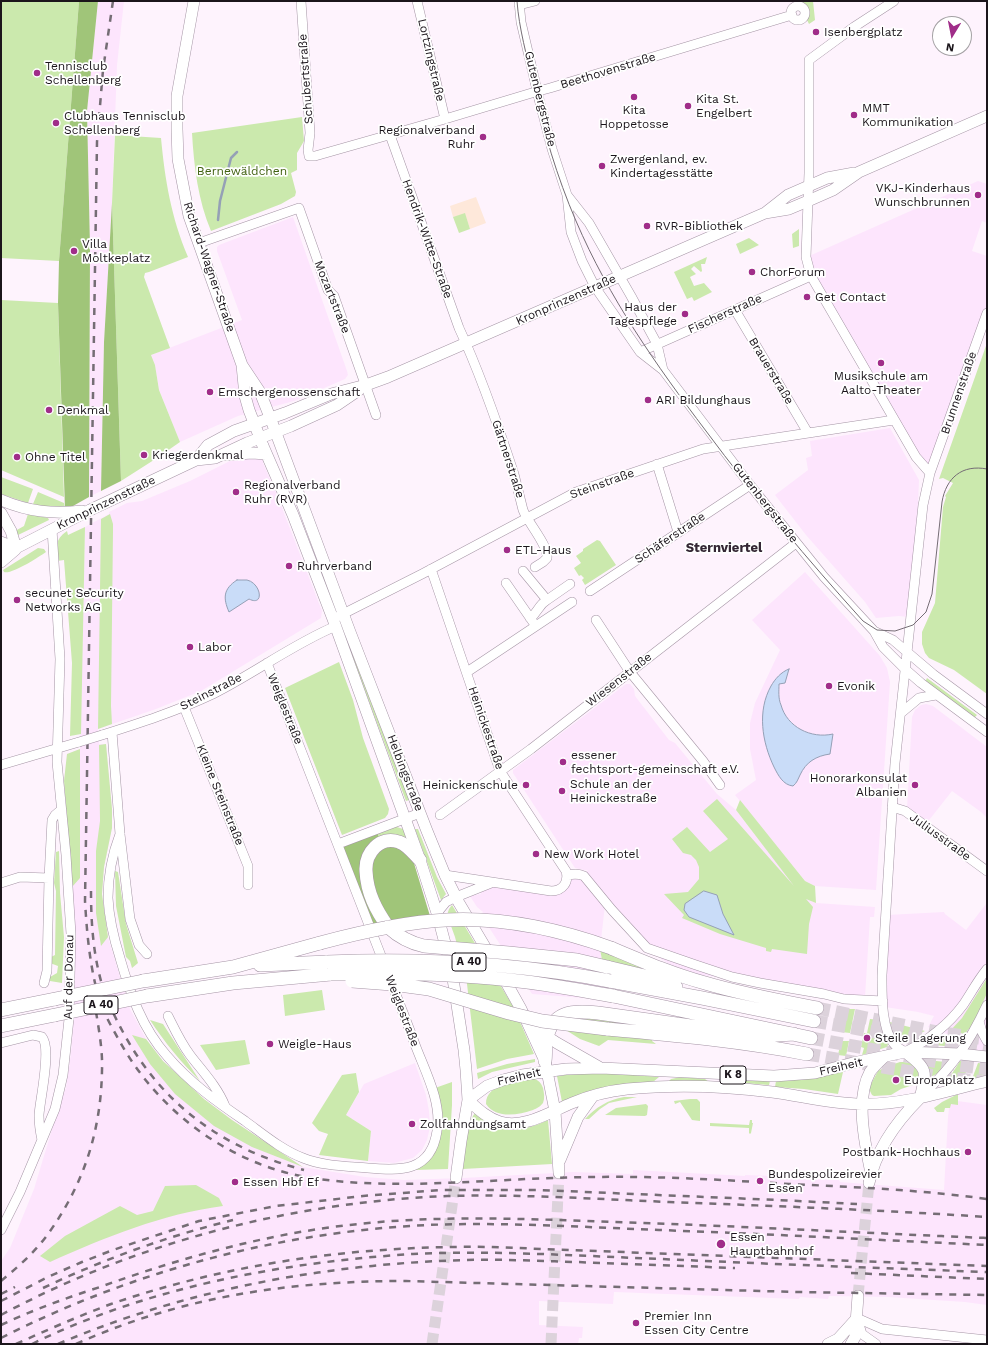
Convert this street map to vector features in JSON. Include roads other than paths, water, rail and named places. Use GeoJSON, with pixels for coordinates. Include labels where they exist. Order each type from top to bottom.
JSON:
{"type":"FeatureCollection","features":[{"type":"Feature","properties":{"kind":"highway"},"geometry":{"type":"LineString","coordinates":[[420,860],[408,848],[396,841],[383,842],[375,846],[369,855],[366,871],[369,891],[376,910],[388,927],[402,938],[424,946],[577,960],[653,978],[702,998]]}},
{"type":"Feature","properties":{"kind":"highway"},"geometry":{"type":"LineString","coordinates":[[233,967],[346,936],[408,924],[446,920],[486,921],[522,924],[564,933],[610,948],[673,973],[704,983],[741,993],[817,1008]]}},
{"type":"Feature","properties":{"kind":"highway","name":"A 40"},"geometry":{"type":"LineString","coordinates":[[1,1010],[143,981],[233,967],[375,960],[479,963],[539,969],[702,998],[814,1021]]}},
{"type":"Feature","properties":{"kind":"highway","name":"A 40"},"geometry":{"type":"LineString","coordinates":[[1,1026],[147,996],[232,982],[329,975],[434,974],[536,983],[613,996],[811,1038]]}},
{"type":"Feature","properties":{"kind":"highway"},"geometry":{"type":"LineString","coordinates":[[329,975],[359,982],[392,984],[429,989],[509,1013],[542,1021],[761,1045],[807,1054]]}},
{"type":"Feature","properties":{"kind":"highway"},"geometry":{"type":"LineString","coordinates":[[546,1066],[547,1038],[552,1025],[557,1018],[565,1014],[580,1011],[762,1036],[794,1034]]}},
{"type":"Feature","properties":{"kind":"main road","name":"Richard-Wagner-Straße"},"geometry":{"type":"LineString","coordinates":[[194,1],[179,82],[177,129],[178,160],[189,216],[242,365],[245,396],[256,431]]}},
{"type":"Feature","properties":{"kind":"main road"},"geometry":{"type":"LineString","coordinates":[[859,172],[987,116]]}},
{"type":"Feature","properties":{"kind":"main road","name":"Kronprinzenstraße"},"geometry":{"type":"LineString","coordinates":[[196,460],[204,449],[214,441],[230,433],[256,431],[273,425],[331,394],[366,385],[765,213],[788,195],[808,186],[827,178],[859,172]]}},
{"type":"Feature","properties":{"kind":"main road","name":"Kronprinzenstraße"},"geometry":{"type":"LineString","coordinates":[[765,213],[789,210],[833,190],[859,172]]}},
{"type":"Feature","properties":{"kind":"main road","name":"Richard-Wagner-Straße"},"geometry":{"type":"LineString","coordinates":[[242,365],[257,386],[273,425]]}},
{"type":"Feature","properties":{"kind":"main road","name":"Helbingstraße"},"geometry":{"type":"LineString","coordinates":[[273,425],[296,489],[445,875],[528,1024],[546,1066],[554,1111],[559,1168],[578,1117],[593,1096]]}},
{"type":"Feature","properties":{"kind":"main road","name":"Kronprinzenstraße"},"geometry":{"type":"LineString","coordinates":[[16,548],[90,510],[196,460],[211,459],[221,455],[247,442],[256,431]]}},
{"type":"Feature","properties":{"kind":"main road","name":"Helbingstraße"},"geometry":{"type":"LineString","coordinates":[[256,431],[294,515],[335,622],[420,860],[437,913],[451,966],[464,1050],[468,1100],[456,1178]]}},
{"type":"Feature","properties":{"kind":"main road"},"geometry":{"type":"LineString","coordinates":[[221,455],[233,456],[252,453],[266,454]]}},
{"type":"Feature","properties":{"kind":"main road"},"geometry":{"type":"LineString","coordinates":[[1,500],[18,506],[44,512],[90,510]]}},
{"type":"Feature","properties":{"kind":"main road"},"geometry":{"type":"LineString","coordinates":[[1,513],[11,531],[16,548]]}},
{"type":"Feature","properties":{"kind":"main road"},"geometry":{"type":"LineString","coordinates":[[1,542],[16,548]]}},
{"type":"Feature","properties":{"kind":"main road"},"geometry":{"type":"LineString","coordinates":[[1,552],[16,548]]}},
{"type":"Feature","properties":{"kind":"main road"},"geometry":{"type":"LineString","coordinates":[[1,562],[16,548]]}},
{"type":"Feature","properties":{"kind":"main road"},"geometry":{"type":"LineString","coordinates":[[528,1024],[547,1038],[601,1068]]}},
{"type":"Feature","properties":{"kind":"main road"},"geometry":{"type":"LineString","coordinates":[[905,1052],[918,1062],[924,1069],[924,1079],[920,1098]]}},
{"type":"Feature","properties":{"kind":"main road","name":"Freiheit"},"geometry":{"type":"LineString","coordinates":[[468,1100],[491,1084],[546,1066],[774,1076],[815,1073],[905,1052]]}},
{"type":"Feature","properties":{"kind":"main road","name":"K 8"},"geometry":{"type":"LineString","coordinates":[[905,1052],[960,1054],[987,1057]]}},
{"type":"Feature","properties":{"kind":"main road","name":"Freiheit"},"geometry":{"type":"LineString","coordinates":[[886,1056],[877,1063],[871,1071],[864,1090],[863,1122],[870,1178],[876,1159],[890,1132],[903,1115],[920,1098]]}},
{"type":"Feature","properties":{"kind":"main road","name":"K 8"},"geometry":{"type":"LineString","coordinates":[[468,1100],[488,1117],[504,1123],[522,1123],[593,1096],[626,1089],[653,1087],[711,1087],[771,1092],[846,1104],[863,1104],[889,1103],[920,1098],[987,1081]]}},
{"type":"Feature","properties":{"kind":"main road"},"geometry":{"type":"LineString","coordinates":[[851,1344],[855,1337],[858,1296]]}},
{"type":"Feature","properties":{"kind":"main road"},"geometry":{"type":"LineString","coordinates":[[828,1344],[838,1339],[857,1318]]}},
{"type":"Feature","properties":{"kind":"street","name":"Schubertstraße"},"geometry":{"type":"LineString","coordinates":[[301,1],[310,133],[308,150],[309,156]]}},
{"type":"Feature","properties":{"kind":"street","name":"Lortzingstraße"},"geometry":{"type":"LineString","coordinates":[[417,1],[445,119]]}},
{"type":"Feature","properties":{"kind":"street"},"geometry":{"type":"LineString","coordinates":[[519,3],[535,1]]}},
{"type":"Feature","properties":{"kind":"street"},"geometry":{"type":"LineString","coordinates":[[894,1],[854,27],[809,60],[806,257],[811,276],[916,457],[930,473]]}},
{"type":"Feature","properties":{"kind":"street","name":"Gutenbergstraße"},"geometry":{"type":"LineString","coordinates":[[519,3],[524,34],[537,91],[549,138],[567,195],[572,232],[582,261],[595,287],[640,352],[663,370],[796,543],[834,588],[874,631]]}},
{"type":"Feature","properties":{"kind":"street","name":"Beethovenstraße"},"geometry":{"type":"LineString","coordinates":[[309,156],[322,155],[792,15]]}},
{"type":"Feature","properties":{"kind":"street","name":"Hendrik-Witte-Straße"},"geometry":{"type":"LineString","coordinates":[[390,135],[459,328],[466,343]]}},
{"type":"Feature","properties":{"kind":"street","name":"Gutenbergstraße"},"geometry":{"type":"LineString","coordinates":[[567,195],[589,223],[657,344],[663,370]]}},
{"type":"Feature","properties":{"kind":"street","name":"Mozartstraße"},"geometry":{"type":"LineString","coordinates":[[199,243],[299,208],[328,290],[334,296],[366,385]]}},
{"type":"Feature","properties":{"kind":"street","name":"Fischerstraße"},"geometry":{"type":"LineString","coordinates":[[640,352],[811,276]]}},
{"type":"Feature","properties":{"kind":"street","name":"Brauerstraße"},"geometry":{"type":"LineString","coordinates":[[735,310],[808,433]]}},
{"type":"Feature","properties":{"kind":"street","name":"Brunnenstraße"},"geometry":{"type":"LineString","coordinates":[[905,1052],[895,1045],[890,1037],[886,1024],[882,975],[892,807],[923,505],[930,473],[987,313]]}},
{"type":"Feature","properties":{"kind":"street","name":"Gärtnerstraße"},"geometry":{"type":"LineString","coordinates":[[466,343],[473,356],[490,404],[524,511],[548,555],[543,562],[535,567]]}},
{"type":"Feature","properties":{"kind":"street"},"geometry":{"type":"LineString","coordinates":[[366,385],[376,415]]}},
{"type":"Feature","properties":{"kind":"street","name":"Steinstraße"},"geometry":{"type":"LineString","coordinates":[[1,765],[167,714],[214,693],[316,635],[344,614],[576,492],[703,449],[894,420]]}},
{"type":"Feature","properties":{"kind":"street"},"geometry":{"type":"LineString","coordinates":[[657,464],[678,532]]}},
{"type":"Feature","properties":{"kind":"street","name":"Schäferstraße"},"geometry":{"type":"LineString","coordinates":[[590,591],[750,485]]}},
{"type":"Feature","properties":{"kind":"street","name":"Auf der Donau"},"geometry":{"type":"LineString","coordinates":[[1,1230],[20,1192],[55,1109],[61,1082],[69,1019],[71,934],[57,749],[60,659],[52,529]]}},
{"type":"Feature","properties":{"kind":"street","name":"Wiesenstraße"},"geometry":{"type":"LineString","coordinates":[[440,814],[531,749],[796,543]]}},
{"type":"Feature","properties":{"kind":"street","name":"Heinickestraße"},"geometry":{"type":"LineString","coordinates":[[431,569],[500,771],[566,871],[567,875]]}},
{"type":"Feature","properties":{"kind":"street"},"geometry":{"type":"LineString","coordinates":[[523,571],[546,600]]}},
{"type":"Feature","properties":{"kind":"street"},"geometry":{"type":"LineString","coordinates":[[506,583],[536,627]]}},
{"type":"Feature","properties":{"kind":"street"},"geometry":{"type":"LineString","coordinates":[[530,618],[536,614],[539,605],[570,584]]}},
{"type":"Feature","properties":{"kind":"street"},"geometry":{"type":"LineString","coordinates":[[467,672],[572,602]]}},
{"type":"Feature","properties":{"kind":"street"},"geometry":{"type":"LineString","coordinates":[[596,620],[630,672],[703,761],[720,785]]}},
{"type":"Feature","properties":{"kind":"street"},"geometry":{"type":"LineString","coordinates":[[874,631],[893,640],[933,674],[987,714]]}},
{"type":"Feature","properties":{"kind":"street"},"geometry":{"type":"LineString","coordinates":[[874,631],[883,647],[905,670],[936,695],[987,732]]}},
{"type":"Feature","properties":{"kind":"street","name":"Weiglestraße"},"geometry":{"type":"LineString","coordinates":[[225,1108],[285,1149],[304,1158],[320,1162],[375,1169],[394,1170],[407,1168],[418,1164],[433,1148],[437,1133],[438,1116],[433,1092],[427,1075],[267,664]]}},
{"type":"Feature","properties":{"kind":"street"},"geometry":{"type":"LineString","coordinates":[[901,713],[919,698],[936,695]]}},
{"type":"Feature","properties":{"kind":"street","name":"Kleine Steinstraße"},"geometry":{"type":"LineString","coordinates":[[184,707],[248,866],[248,885]]}},
{"type":"Feature","properties":{"kind":"street"},"geometry":{"type":"LineString","coordinates":[[112,732],[120,834],[130,919],[138,942],[147,954]]}},
{"type":"Feature","properties":{"kind":"street","name":"Juliusstraße"},"geometry":{"type":"LineString","coordinates":[[892,807],[905,811],[987,872]]}},
{"type":"Feature","properties":{"kind":"street","name":"Auf der Donau"},"geometry":{"type":"LineString","coordinates":[[44,983],[47,970],[52,820],[61,810]]}},
{"type":"Feature","properties":{"kind":"street"},"geometry":{"type":"LineString","coordinates":[[338,844],[420,813]]}},
{"type":"Feature","properties":{"kind":"street"},"geometry":{"type":"LineString","coordinates":[[120,834],[112,858],[108,899],[112,930],[130,992],[138,1012],[152,1036],[166,1055],[188,1078],[225,1108]]}},
{"type":"Feature","properties":{"kind":"street"},"geometry":{"type":"LineString","coordinates":[[445,875],[554,891],[563,887],[567,880],[567,875],[581,874],[647,948],[732,977],[844,999],[883,1001]]}},
{"type":"Feature","properties":{"kind":"street"},"geometry":{"type":"LineString","coordinates":[[1,883],[20,877],[49,878]]}},
{"type":"Feature","properties":{"kind":"street"},"geometry":{"type":"LineString","coordinates":[[437,913],[446,902],[492,882]]}},
{"type":"Feature","properties":{"kind":"street"},"geometry":{"type":"LineString","coordinates":[[905,1052],[922,1044],[952,1017],[987,969]]}},
{"type":"Feature","properties":{"kind":"street"},"geometry":{"type":"LineString","coordinates":[[920,1098],[960,1054],[987,1005]]}},
{"type":"Feature","properties":{"kind":"street"},"geometry":{"type":"LineString","coordinates":[[168,1016],[177,1035],[189,1054],[217,1090],[225,1108]]}},
{"type":"Feature","properties":{"kind":"street"},"geometry":{"type":"LineString","coordinates":[[979,1021],[982,1032],[987,1041]]}},
{"type":"Feature","properties":{"kind":"street","name":"Auf der Donau"},"geometry":{"type":"LineString","coordinates":[[1,1043],[36,1035],[44,1039],[46,1043],[46,1056],[39,1113],[42,1140]]}},
{"type":"Feature","properties":{"kind":"street"},"geometry":{"type":"LineString","coordinates":[[857,1318],[882,1329],[987,1340]]}},
{"type":"Feature","properties":{"kind":"street"},"geometry":{"type":"LineString","coordinates":[[857,1318],[862,1334],[876,1344]]}},
{"type":"Feature","properties":{"kind":"water"},"geometry":{"type":"Polygon","coordinates":[[[237,580],[247,580],[252,582],[258,589],[259,597],[254,601],[249,599],[229,612],[225,598],[227,590],[232,583],[237,580]]]}},
{"type":"Feature","properties":{"kind":"water"},"geometry":{"type":"Polygon","coordinates":[[[789,669],[785,683],[779,684],[779,697],[784,713],[794,725],[808,733],[816,735],[833,734],[830,754],[820,756],[808,763],[802,770],[793,786],[786,784],[776,770],[766,747],[763,726],[764,706],[771,686],[778,676],[789,669]]]}},
{"type":"Feature","properties":{"kind":"water"},"geometry":{"type":"Polygon","coordinates":[[[704,891],[717,895],[723,914],[734,935],[689,917],[684,910],[685,904],[704,891]]]}},
{"type":"Feature","properties":{"kind":"waterway"},"geometry":{"type":"LineString","coordinates":[[218,220],[220,201],[231,158],[237,152]]}},
{"type":"Feature","properties":{"kind":"tunnel"},"geometry":{"type":"LineString","coordinates":[[817,1008],[942,1033],[987,1039]]}},
{"type":"Feature","properties":{"kind":"tunnel"},"geometry":{"type":"LineString","coordinates":[[814,1021],[987,1052]]}},
{"type":"Feature","properties":{"kind":"tunnel"},"geometry":{"type":"LineString","coordinates":[[811,1038],[938,1062],[987,1069]]}},
{"type":"Feature","properties":{"kind":"tunnel"},"geometry":{"type":"LineString","coordinates":[[807,1054],[935,1076],[985,1082]]}},
{"type":"Feature","properties":{"kind":"tunnel"},"geometry":{"type":"LineString","coordinates":[[551,1344],[559,1173]]}},
{"type":"Feature","properties":{"kind":"tunnel"},"geometry":{"type":"LineString","coordinates":[[432,1344],[456,1178]]}},
{"type":"Feature","properties":{"kind":"tunnel"},"geometry":{"type":"LineString","coordinates":[[858,1296],[869,1183]]}},
{"type":"Feature","properties":{"kind":"tram line"},"geometry":{"type":"LineString","coordinates":[[517,1],[524,42],[541,118],[551,153],[576,221],[618,304],[669,381],[743,480],[782,528],[863,621],[877,630],[895,631],[913,625],[926,612],[932,594],[944,493],[951,480],[963,471],[978,468],[987,469]]}},
{"type":"Feature","properties":{"kind":"railway"},"geometry":{"type":"LineString","coordinates":[[113,1],[103,70],[97,142],[85,901],[90,952],[100,1002],[106,1017],[136,1067],[155,1091],[178,1114],[202,1133],[229,1150],[258,1163],[287,1173],[318,1179],[387,1184],[422,1184],[562,1178],[669,1178],[888,1189],[987,1199]]}},
{"type":"Feature","properties":{"kind":"railway"},"geometry":{"type":"LineString","coordinates":[[91,891],[91,914],[96,959],[105,995],[124,1034],[140,1060],[158,1083],[178,1104],[199,1122],[248,1150],[275,1161],[304,1170]]}},
{"type":"Feature","properties":{"kind":"railway"},"geometry":{"type":"LineString","coordinates":[[1,1281],[26,1259],[48,1234],[61,1215],[71,1196],[81,1176],[88,1156],[94,1136],[98,1114],[102,1070],[100,1040],[93,991]]}},
{"type":"Feature","properties":{"kind":"railway"},"geometry":{"type":"LineString","coordinates":[[1,1301],[50,1276],[82,1262],[199,1221],[276,1206],[363,1196],[441,1190],[539,1190],[857,1204]]}},
{"type":"Feature","properties":{"kind":"railway"},"geometry":{"type":"LineString","coordinates":[[1,1315],[53,1289],[106,1266],[217,1230],[274,1217],[331,1207],[389,1200],[447,1196],[530,1196],[828,1208],[987,1217]]}},
{"type":"Feature","properties":{"kind":"railway"},"geometry":{"type":"LineString","coordinates":[[1,1325],[62,1300],[195,1256],[292,1233],[390,1221],[422,1219],[519,1219],[708,1225],[987,1238]]}},
{"type":"Feature","properties":{"kind":"railway"},"geometry":{"type":"LineString","coordinates":[[43,1288],[89,1267],[136,1249],[184,1233],[233,1220]]}},
{"type":"Feature","properties":{"kind":"railway"},"geometry":{"type":"LineString","coordinates":[[1,1338],[51,1314],[102,1293],[208,1259],[262,1246],[317,1236],[372,1229],[427,1225],[514,1224],[987,1245]]}},
{"type":"Feature","properties":{"kind":"railway"},"geometry":{"type":"LineString","coordinates":[[16,1344],[111,1304],[157,1289],[204,1277],[298,1259],[394,1249],[491,1247],[987,1266]]}},
{"type":"Feature","properties":{"kind":"railway"},"geometry":{"type":"LineString","coordinates":[[32,1344],[76,1324],[122,1307],[218,1281],[315,1263],[413,1254],[537,1254],[987,1272]]}},
{"type":"Feature","properties":{"kind":"railway"},"geometry":{"type":"LineString","coordinates":[[58,1344],[156,1308],[207,1294],[309,1274],[361,1267],[465,1260],[493,1260],[735,1268]]}},
{"type":"Feature","properties":{"kind":"railway"},"geometry":{"type":"LineString","coordinates":[[851,1273],[987,1279]]}},
{"type":"Feature","properties":{"kind":"railway"},"geometry":{"type":"LineString","coordinates":[[76,1344],[156,1314],[197,1303],[238,1294],[321,1284],[406,1281],[797,1292],[987,1295]]}},
{"type":"Feature","properties":{"kind":"railway"},"geometry":{"type":"LineString","coordinates":[[1,1294],[15,1287]]}},
{"type":"Feature","properties":{"kind":"place","name":"Isenbergplatz"},"geometry":{"type":"Point","coordinates":[816,32]}},
{"type":"Feature","properties":{"kind":"place","name":"Tennisclub Schellenberg"},"geometry":{"type":"Point","coordinates":[37,73]}},
{"type":"Feature","properties":{"kind":"place","name":"Kita Hoppetosse"},"geometry":{"type":"Point","coordinates":[634,97]}},
{"type":"Feature","properties":{"kind":"place","name":"Kita St. Engelbert"},"geometry":{"type":"Point","coordinates":[688,106]}},
{"type":"Feature","properties":{"kind":"place","name":"MMT Kommunikation"},"geometry":{"type":"Point","coordinates":[854,115]}},
{"type":"Feature","properties":{"kind":"place","name":"Clubhaus Tennisclub Schellenberg"},"geometry":{"type":"Point","coordinates":[56,123]}},
{"type":"Feature","properties":{"kind":"place","name":"Regionalverband Ruhr"},"geometry":{"type":"Point","coordinates":[483,137]}},
{"type":"Feature","properties":{"kind":"place","name":"Zwergenland, ev. Kindertagesstätte"},"geometry":{"type":"Point","coordinates":[602,166]}},
{"type":"Feature","properties":{"kind":"place","name":"VKJ-Kinderhaus Wunschbrunnen"},"geometry":{"type":"Point","coordinates":[978,195]}},
{"type":"Feature","properties":{"kind":"place","name":"RVR-Bibliothek"},"geometry":{"type":"Point","coordinates":[647,226]}},
{"type":"Feature","properties":{"kind":"place","name":"Villa Moltkeplatz"},"geometry":{"type":"Point","coordinates":[74,251]}},
{"type":"Feature","properties":{"kind":"place","name":"ChorForum"},"geometry":{"type":"Point","coordinates":[752,272]}},
{"type":"Feature","properties":{"kind":"place","name":"Get Contact"},"geometry":{"type":"Point","coordinates":[807,297]}},
{"type":"Feature","properties":{"kind":"place","name":"Haus der Tagespflege"},"geometry":{"type":"Point","coordinates":[685,314]}},
{"type":"Feature","properties":{"kind":"place","name":"Musikschule am Aalto-Theater"},"geometry":{"type":"Point","coordinates":[881,363]}},
{"type":"Feature","properties":{"kind":"place","name":"Emschergenossenschaft"},"geometry":{"type":"Point","coordinates":[210,392]}},
{"type":"Feature","properties":{"kind":"place","name":"ARI Bildunghaus"},"geometry":{"type":"Point","coordinates":[648,400]}},
{"type":"Feature","properties":{"kind":"place","name":"Denkmal"},"geometry":{"type":"Point","coordinates":[49,410]}},
{"type":"Feature","properties":{"kind":"place","name":"Kriegerdenkmal"},"geometry":{"type":"Point","coordinates":[144,455]}},
{"type":"Feature","properties":{"kind":"place","name":"Ohne Titel"},"geometry":{"type":"Point","coordinates":[17,457]}},
{"type":"Feature","properties":{"kind":"place","name":"Regionalverband Ruhr (RVR)"},"geometry":{"type":"Point","coordinates":[236,492]}},
{"type":"Feature","properties":{"kind":"place","name":"ETL-Haus"},"geometry":{"type":"Point","coordinates":[507,550]}},
{"type":"Feature","properties":{"kind":"place","name":"Ruhrverband"},"geometry":{"type":"Point","coordinates":[289,566]}},
{"type":"Feature","properties":{"kind":"place","name":"secunet Security Networks AG"},"geometry":{"type":"Point","coordinates":[17,600]}},
{"type":"Feature","properties":{"kind":"place","name":"Labor"},"geometry":{"type":"Point","coordinates":[190,647]}},
{"type":"Feature","properties":{"kind":"place","name":"Evonik"},"geometry":{"type":"Point","coordinates":[829,686]}},
{"type":"Feature","properties":{"kind":"place","name":"essener fechtsport-gemeinschaft e.V."},"geometry":{"type":"Point","coordinates":[563,762]}},
{"type":"Feature","properties":{"kind":"place","name":"Heinickenschule"},"geometry":{"type":"Point","coordinates":[526,785]}},
{"type":"Feature","properties":{"kind":"place","name":"Honorarkonsulat Albanien"},"geometry":{"type":"Point","coordinates":[915,785]}},
{"type":"Feature","properties":{"kind":"place","name":"Schule an der Heinickestraße"},"geometry":{"type":"Point","coordinates":[562,791]}},
{"type":"Feature","properties":{"kind":"place","name":"New Work Hotel"},"geometry":{"type":"Point","coordinates":[536,854]}},
{"type":"Feature","properties":{"kind":"place","name":"Steile Lagerung"},"geometry":{"type":"Point","coordinates":[867,1038]}},
{"type":"Feature","properties":{"kind":"place","name":"Weigle-Haus"},"geometry":{"type":"Point","coordinates":[270,1044]}},
{"type":"Feature","properties":{"kind":"place","name":"Europaplatz"},"geometry":{"type":"Point","coordinates":[896,1080]}},
{"type":"Feature","properties":{"kind":"place","name":"Zollfahndungsamt"},"geometry":{"type":"Point","coordinates":[412,1124]}},
{"type":"Feature","properties":{"kind":"place","name":"Postbank-Hochhaus"},"geometry":{"type":"Point","coordinates":[968,1152]}},
{"type":"Feature","properties":{"kind":"place","name":"Bundespolizeirevier Essen"},"geometry":{"type":"Point","coordinates":[760,1181]}},
{"type":"Feature","properties":{"kind":"place","name":"Essen Hbf Ef"},"geometry":{"type":"Point","coordinates":[235,1182]}},
{"type":"Feature","properties":{"kind":"place","name":"Essen Hauptbahnhof"},"geometry":{"type":"Point","coordinates":[721,1244]}},
{"type":"Feature","properties":{"kind":"place","name":"Premier Inn Essen City Centre"},"geometry":{"type":"Point","coordinates":[636,1323]}},
{"type":"Feature","properties":{"kind":"district","name":"Sternviertel"},"geometry":{"type":"Point","coordinates":[724,548]}},
{"type":"Feature","properties":{"kind":"park label","name":"Bernewäldchen"},"geometry":{"type":"Point","coordinates":[242,171]}}]}
